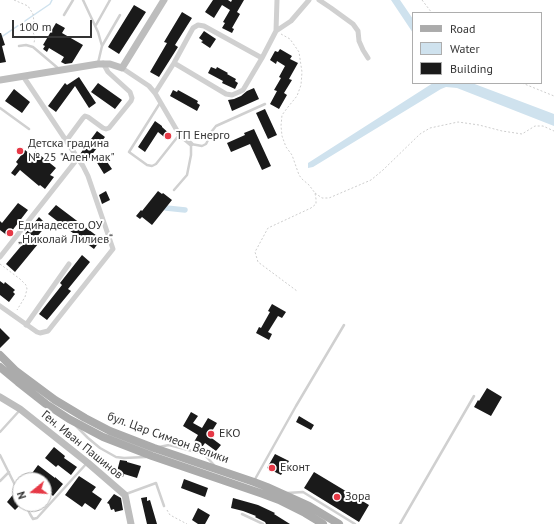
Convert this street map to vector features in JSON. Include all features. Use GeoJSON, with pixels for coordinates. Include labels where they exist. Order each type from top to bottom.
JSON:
{"type":"FeatureCollection","features":[{"type":"Feature","properties":{"kind":"main road","name":"бул. Цар Симеон Велики"},"geometry":{"type":"LineString","coordinates":[[0,355],[16,371],[41,390],[74,412],[110,431],[153,452],[279,500],[323,524]]}},
{"type":"Feature","properties":{"kind":"main road","name":"бул. Цар Симеон Велики"},"geometry":{"type":"LineString","coordinates":[[0,367],[33,394],[69,418],[103,437],[217,469],[254,482],[309,506],[339,524]]}},
{"type":"Feature","properties":{"kind":"street"},"geometry":{"type":"LineString","coordinates":[[122,68],[164,0]]}},
{"type":"Feature","properties":{"kind":"street"},"geometry":{"type":"LineString","coordinates":[[174,63],[226,94],[232,95],[243,90],[276,31],[277,0]]}},
{"type":"Feature","properties":{"kind":"street"},"geometry":{"type":"LineString","coordinates":[[276,31],[291,21],[309,0]]}},
{"type":"Feature","properties":{"kind":"street"},"geometry":{"type":"LineString","coordinates":[[319,0],[353,24],[358,31],[359,41],[368,58]]}},
{"type":"Feature","properties":{"kind":"street"},"geometry":{"type":"LineString","coordinates":[[155,93],[174,63],[193,28],[198,25],[201,25],[262,58]]}},
{"type":"Feature","properties":{"kind":"street"},"geometry":{"type":"LineString","coordinates":[[66,141],[85,116],[103,128],[110,128],[130,101],[131,94],[129,89],[108,72],[100,63]]}},
{"type":"Feature","properties":{"kind":"street"},"geometry":{"type":"LineString","coordinates":[[0,80],[100,63],[110,64],[122,68],[149,86],[155,93],[180,134],[190,144]]}},
{"type":"Feature","properties":{"kind":"street"},"geometry":{"type":"LineString","coordinates":[[0,306],[37,332],[40,333],[48,331],[113,249],[88,176],[78,158],[24,76]]}},
{"type":"Feature","properties":{"kind":"street"},"geometry":{"type":"LineString","coordinates":[[0,257],[78,158]]}},
{"type":"Feature","properties":{"kind":"street"},"geometry":{"type":"LineString","coordinates":[[26,325],[69,264]]}},
{"type":"Feature","properties":{"kind":"street","name":"Ген. Иван Пашинов"},"geometry":{"type":"LineString","coordinates":[[1,400],[20,409],[88,463],[125,495],[131,524]]}},
{"type":"Feature","properties":{"kind":"lane"},"geometry":{"type":"LineString","coordinates":[[64,15],[73,0]]}},
{"type":"Feature","properties":{"kind":"lane"},"geometry":{"type":"LineString","coordinates":[[83,0],[96,25],[102,46],[100,63]]}},
{"type":"Feature","properties":{"kind":"lane"},"geometry":{"type":"LineString","coordinates":[[96,25],[110,0]]}},
{"type":"Feature","properties":{"kind":"lane"},"geometry":{"type":"LineString","coordinates":[[102,46],[120,15]]}},
{"type":"Feature","properties":{"kind":"lane"},"geometry":{"type":"LineString","coordinates":[[19,46],[26,45],[33,47],[61,70]]}},
{"type":"Feature","properties":{"kind":"lane"},"geometry":{"type":"LineString","coordinates":[[160,103],[129,152],[147,165],[152,166],[156,164],[180,134]]}},
{"type":"Feature","properties":{"kind":"lane"},"geometry":{"type":"LineString","coordinates":[[174,190],[187,175],[191,155],[190,144],[202,146],[206,144],[208,136],[216,126],[265,104]]}},
{"type":"Feature","properties":{"kind":"lane"},"geometry":{"type":"LineString","coordinates":[[0,108],[29,130]]}},
{"type":"Feature","properties":{"kind":"lane"},"geometry":{"type":"LineString","coordinates":[[254,482],[300,399],[344,325]]}},
{"type":"Feature","properties":{"kind":"lane"},"geometry":{"type":"LineString","coordinates":[[400,524],[474,396]]}},
{"type":"Feature","properties":{"kind":"lane"},"geometry":{"type":"LineString","coordinates":[[0,432],[20,409]]}},
{"type":"Feature","properties":{"kind":"lane"},"geometry":{"type":"LineString","coordinates":[[69,418],[100,448],[116,457],[124,458],[153,452]]}},
{"type":"Feature","properties":{"kind":"lane"},"geometry":{"type":"LineString","coordinates":[[0,455],[12,478]]}},
{"type":"Feature","properties":{"kind":"lane"},"geometry":{"type":"LineString","coordinates":[[52,502],[88,463]]}},
{"type":"Feature","properties":{"kind":"lane"},"geometry":{"type":"LineString","coordinates":[[0,481],[9,472]]}},
{"type":"Feature","properties":{"kind":"lane"},"geometry":{"type":"LineString","coordinates":[[125,495],[156,483],[164,506]]}},
{"type":"Feature","properties":{"kind":"lane"},"geometry":{"type":"LineString","coordinates":[[282,493],[303,492],[355,524]]}},
{"type":"Feature","properties":{"kind":"lane"},"geometry":{"type":"LineString","coordinates":[[29,512],[33,519],[37,518],[43,512]]}},
{"type":"Feature","properties":{"kind":"lane"},"geometry":{"type":"LineString","coordinates":[[242,514],[263,524]]}},
{"type":"Feature","properties":{"kind":"path"},"geometry":{"type":"LineString","coordinates":[[14,0],[28,6],[33,14],[34,22],[32,30],[35,37],[33,47]]}},
{"type":"Feature","properties":{"kind":"path"},"geometry":{"type":"LineString","coordinates":[[422,0],[431,12]]}},
{"type":"Feature","properties":{"kind":"path"},"geometry":{"type":"LineString","coordinates":[[276,31],[290,39],[300,52],[302,72],[301,85],[297,96],[282,115],[282,136],[286,147],[294,160],[299,175],[309,185],[314,193],[316,204],[311,208],[268,228],[255,252],[258,262],[297,291]]}},
{"type":"Feature","properties":{"kind":"path"},"geometry":{"type":"LineString","coordinates":[[524,84],[554,96]]}},
{"type":"Feature","properties":{"kind":"path"},"geometry":{"type":"LineString","coordinates":[[314,193],[322,198],[329,198],[371,180],[420,134],[430,128],[458,122],[522,134],[535,126],[543,126],[554,131]]}},
{"type":"Feature","properties":{"kind":"path"},"geometry":{"type":"LineString","coordinates":[[0,264],[20,279],[26,285],[27,289],[25,297],[13,316]]}},
{"type":"Feature","properties":{"kind":"path"},"geometry":{"type":"LineString","coordinates":[[164,506],[170,515],[187,524]]}},
{"type":"Feature","properties":{"kind":"water"},"geometry":{"type":"Polygon","coordinates":[[[391,0],[400,0],[412,18],[412,32],[391,0]]]}},
{"type":"Feature","properties":{"kind":"water"},"geometry":{"type":"Polygon","coordinates":[[[431,84],[475,84],[554,114],[554,126],[457,88],[446,87],[313,167],[308,168],[308,163],[431,84]]]}},
{"type":"Feature","properties":{"kind":"building"},"geometry":{"type":"Polygon","coordinates":[[[213,0],[228,0],[231,2],[232,0],[244,0],[237,12],[240,14],[232,28],[234,29],[232,33],[222,28],[225,23],[223,22],[230,10],[222,5],[214,18],[205,12],[213,0]]]}},
{"type":"Feature","properties":{"kind":"building"},"geometry":{"type":"Polygon","coordinates":[[[134,5],[146,12],[119,54],[108,47],[134,5]]]}},
{"type":"Feature","properties":{"kind":"building"},"geometry":{"type":"Polygon","coordinates":[[[182,12],[192,18],[175,45],[178,47],[159,77],[150,72],[167,43],[164,42],[182,12]]]}},
{"type":"Feature","properties":{"kind":"building"},"geometry":{"type":"Polygon","coordinates":[[[56,23],[65,28],[62,33],[83,45],[72,63],[65,64],[61,62],[64,57],[49,48],[47,52],[43,49],[45,46],[43,45],[56,23]]]}},
{"type":"Feature","properties":{"kind":"building"},"geometry":{"type":"Polygon","coordinates":[[[204,31],[216,39],[210,48],[201,42],[203,41],[199,38],[204,31]]]}},
{"type":"Feature","properties":{"kind":"building"},"geometry":{"type":"Polygon","coordinates":[[[0,33],[5,45],[2,46],[6,62],[0,63],[0,33]]]}},
{"type":"Feature","properties":{"kind":"building"},"geometry":{"type":"Polygon","coordinates":[[[280,49],[292,56],[290,59],[298,63],[289,79],[292,80],[284,93],[287,95],[279,109],[270,104],[277,91],[274,90],[281,78],[279,77],[285,66],[277,61],[276,64],[270,60],[275,51],[278,52],[280,49]]]}},
{"type":"Feature","properties":{"kind":"building"},"geometry":{"type":"Polygon","coordinates":[[[211,67],[216,69],[217,67],[236,79],[235,81],[238,83],[235,89],[222,83],[223,81],[208,73],[211,67]]]}},
{"type":"Feature","properties":{"kind":"building"},"geometry":{"type":"Polygon","coordinates":[[[79,77],[96,103],[89,108],[75,86],[56,112],[48,106],[65,83],[67,85],[79,77]]]}},
{"type":"Feature","properties":{"kind":"building"},"geometry":{"type":"Polygon","coordinates":[[[98,83],[122,100],[115,109],[91,92],[98,83]]]}},
{"type":"Feature","properties":{"kind":"building"},"geometry":{"type":"Polygon","coordinates":[[[254,88],[259,99],[232,111],[228,100],[241,96],[254,88]]]}},
{"type":"Feature","properties":{"kind":"building"},"geometry":{"type":"Polygon","coordinates":[[[14,89],[30,102],[22,113],[5,101],[14,89]]]}},
{"type":"Feature","properties":{"kind":"building"},"geometry":{"type":"Polygon","coordinates":[[[173,90],[177,92],[178,90],[198,101],[197,103],[200,105],[197,111],[170,96],[173,90]]]}},
{"type":"Feature","properties":{"kind":"building"},"geometry":{"type":"Polygon","coordinates":[[[265,109],[277,135],[268,139],[256,113],[265,109]]]}},
{"type":"Feature","properties":{"kind":"building"},"geometry":{"type":"Polygon","coordinates":[[[155,121],[172,136],[168,140],[158,132],[145,152],[138,147],[155,121]]]}},
{"type":"Feature","properties":{"kind":"building"},"geometry":{"type":"Polygon","coordinates":[[[254,129],[271,166],[262,170],[250,144],[231,152],[227,143],[254,129]]]}},
{"type":"Feature","properties":{"kind":"building"},"geometry":{"type":"Polygon","coordinates":[[[97,131],[105,137],[88,160],[80,154],[97,131]]]}},
{"type":"Feature","properties":{"kind":"building"},"geometry":{"type":"Polygon","coordinates":[[[25,150],[31,155],[35,151],[56,168],[50,175],[54,177],[45,189],[40,185],[39,186],[20,170],[15,176],[11,173],[18,164],[16,162],[25,150]]]}},
{"type":"Feature","properties":{"kind":"building"},"geometry":{"type":"Polygon","coordinates":[[[103,156],[112,169],[104,174],[96,161],[103,156]]]}},
{"type":"Feature","properties":{"kind":"building"},"geometry":{"type":"Polygon","coordinates":[[[106,191],[110,200],[102,204],[99,195],[106,191]]]}},
{"type":"Feature","properties":{"kind":"building"},"geometry":{"type":"Polygon","coordinates":[[[158,191],[172,200],[152,225],[142,217],[140,219],[136,216],[141,210],[142,211],[158,191]]]}},
{"type":"Feature","properties":{"kind":"building"},"geometry":{"type":"Polygon","coordinates":[[[18,203],[28,210],[8,236],[0,230],[0,221],[2,223],[18,203]]]}},
{"type":"Feature","properties":{"kind":"building"},"geometry":{"type":"Polygon","coordinates":[[[56,205],[101,239],[94,249],[48,214],[56,205]]]}},
{"type":"Feature","properties":{"kind":"building"},"geometry":{"type":"Polygon","coordinates":[[[39,217],[47,225],[34,240],[38,244],[15,272],[6,264],[27,239],[23,236],[39,217]]]}},
{"type":"Feature","properties":{"kind":"building"},"geometry":{"type":"Polygon","coordinates":[[[82,255],[90,262],[68,289],[71,291],[47,320],[39,314],[62,285],[60,283],[82,255]]]}},
{"type":"Feature","properties":{"kind":"building"},"geometry":{"type":"Polygon","coordinates":[[[0,281],[4,284],[5,282],[15,290],[13,292],[15,294],[9,302],[0,295],[0,281]]]}},
{"type":"Feature","properties":{"kind":"building"},"geometry":{"type":"Polygon","coordinates":[[[272,304],[286,312],[282,318],[278,316],[268,332],[272,334],[269,340],[256,333],[259,327],[261,328],[270,312],[268,311],[272,304]]]}},
{"type":"Feature","properties":{"kind":"building"},"geometry":{"type":"Polygon","coordinates":[[[0,328],[10,338],[0,348],[0,328]]]}},
{"type":"Feature","properties":{"kind":"building"},"geometry":{"type":"Polygon","coordinates":[[[487,388],[502,397],[491,416],[474,407],[487,388]]]}},
{"type":"Feature","properties":{"kind":"building"},"geometry":{"type":"Polygon","coordinates":[[[191,412],[198,416],[193,423],[202,428],[208,418],[217,423],[209,436],[221,445],[216,451],[205,443],[202,447],[194,442],[198,435],[183,426],[191,412]]]}},
{"type":"Feature","properties":{"kind":"building"},"geometry":{"type":"Polygon","coordinates":[[[299,416],[314,425],[311,430],[296,422],[299,416]]]}},
{"type":"Feature","properties":{"kind":"building"},"geometry":{"type":"Polygon","coordinates":[[[54,447],[65,456],[64,458],[77,467],[71,475],[58,465],[56,467],[45,458],[54,447]]]}},
{"type":"Feature","properties":{"kind":"building"},"geometry":{"type":"Polygon","coordinates":[[[275,454],[289,461],[281,475],[267,468],[275,454]]]}},
{"type":"Feature","properties":{"kind":"building"},"geometry":{"type":"Polygon","coordinates":[[[120,460],[141,466],[137,478],[124,474],[123,477],[116,475],[120,460]]]}},
{"type":"Feature","properties":{"kind":"building"},"geometry":{"type":"Polygon","coordinates":[[[38,465],[47,472],[33,472],[38,465]]]}},
{"type":"Feature","properties":{"kind":"building","name":"Зора"},"geometry":{"type":"Polygon","coordinates":[[[314,472],[369,505],[359,522],[304,488],[314,472]]]}},
{"type":"Feature","properties":{"kind":"building"},"geometry":{"type":"Polygon","coordinates":[[[52,476],[63,484],[53,496],[52,495],[52,476]]]}},
{"type":"Feature","properties":{"kind":"building"},"geometry":{"type":"Polygon","coordinates":[[[79,476],[96,487],[92,492],[102,499],[95,510],[85,503],[82,507],[65,495],[79,476]]]}},
{"type":"Feature","properties":{"kind":"building"},"geometry":{"type":"Polygon","coordinates":[[[184,479],[208,488],[205,497],[181,488],[184,479]]]}},
{"type":"Feature","properties":{"kind":"building"},"geometry":{"type":"Polygon","coordinates":[[[114,494],[121,498],[123,510],[115,512],[114,509],[111,510],[109,504],[107,503],[114,494]]]}},
{"type":"Feature","properties":{"kind":"building"},"geometry":{"type":"Polygon","coordinates":[[[12,496],[12,507],[7,502],[12,496]]]}},
{"type":"Feature","properties":{"kind":"building"},"geometry":{"type":"Polygon","coordinates":[[[147,497],[147,501],[150,500],[157,524],[147,524],[141,498],[147,497]]]}},
{"type":"Feature","properties":{"kind":"building"},"geometry":{"type":"Polygon","coordinates":[[[233,498],[258,505],[275,513],[274,514],[290,524],[266,524],[255,517],[256,516],[231,508],[233,498]]]}},
{"type":"Feature","properties":{"kind":"building"},"geometry":{"type":"Polygon","coordinates":[[[198,508],[210,515],[205,524],[198,524],[192,520],[198,508]]]}},
{"type":"Feature","properties":{"kind":"waterway"},"geometry":{"type":"LineString","coordinates":[[0,38],[50,4],[52,0]]}},
{"type":"Feature","properties":{"kind":"waterway"},"geometry":{"type":"LineString","coordinates":[[166,208],[185,210]]}},
{"type":"Feature","properties":{"kind":"place","name":"ТП Енерго"},"geometry":{"type":"Point","coordinates":[168,136]}},
{"type":"Feature","properties":{"kind":"place","name":"Детска градина № 25 \"Ален мак\""},"geometry":{"type":"Point","coordinates":[20,151]}},
{"type":"Feature","properties":{"kind":"place","name":"Единадесето ОУ „Николай Лилиев“"},"geometry":{"type":"Point","coordinates":[10,233]}},
{"type":"Feature","properties":{"kind":"place","name":"EKO"},"geometry":{"type":"Point","coordinates":[211,434]}},
{"type":"Feature","properties":{"kind":"place","name":"Еконт"},"geometry":{"type":"Point","coordinates":[272,468]}},
{"type":"Feature","properties":{"kind":"place","name":"Зора"},"geometry":{"type":"Point","coordinates":[337,497]}}]}
